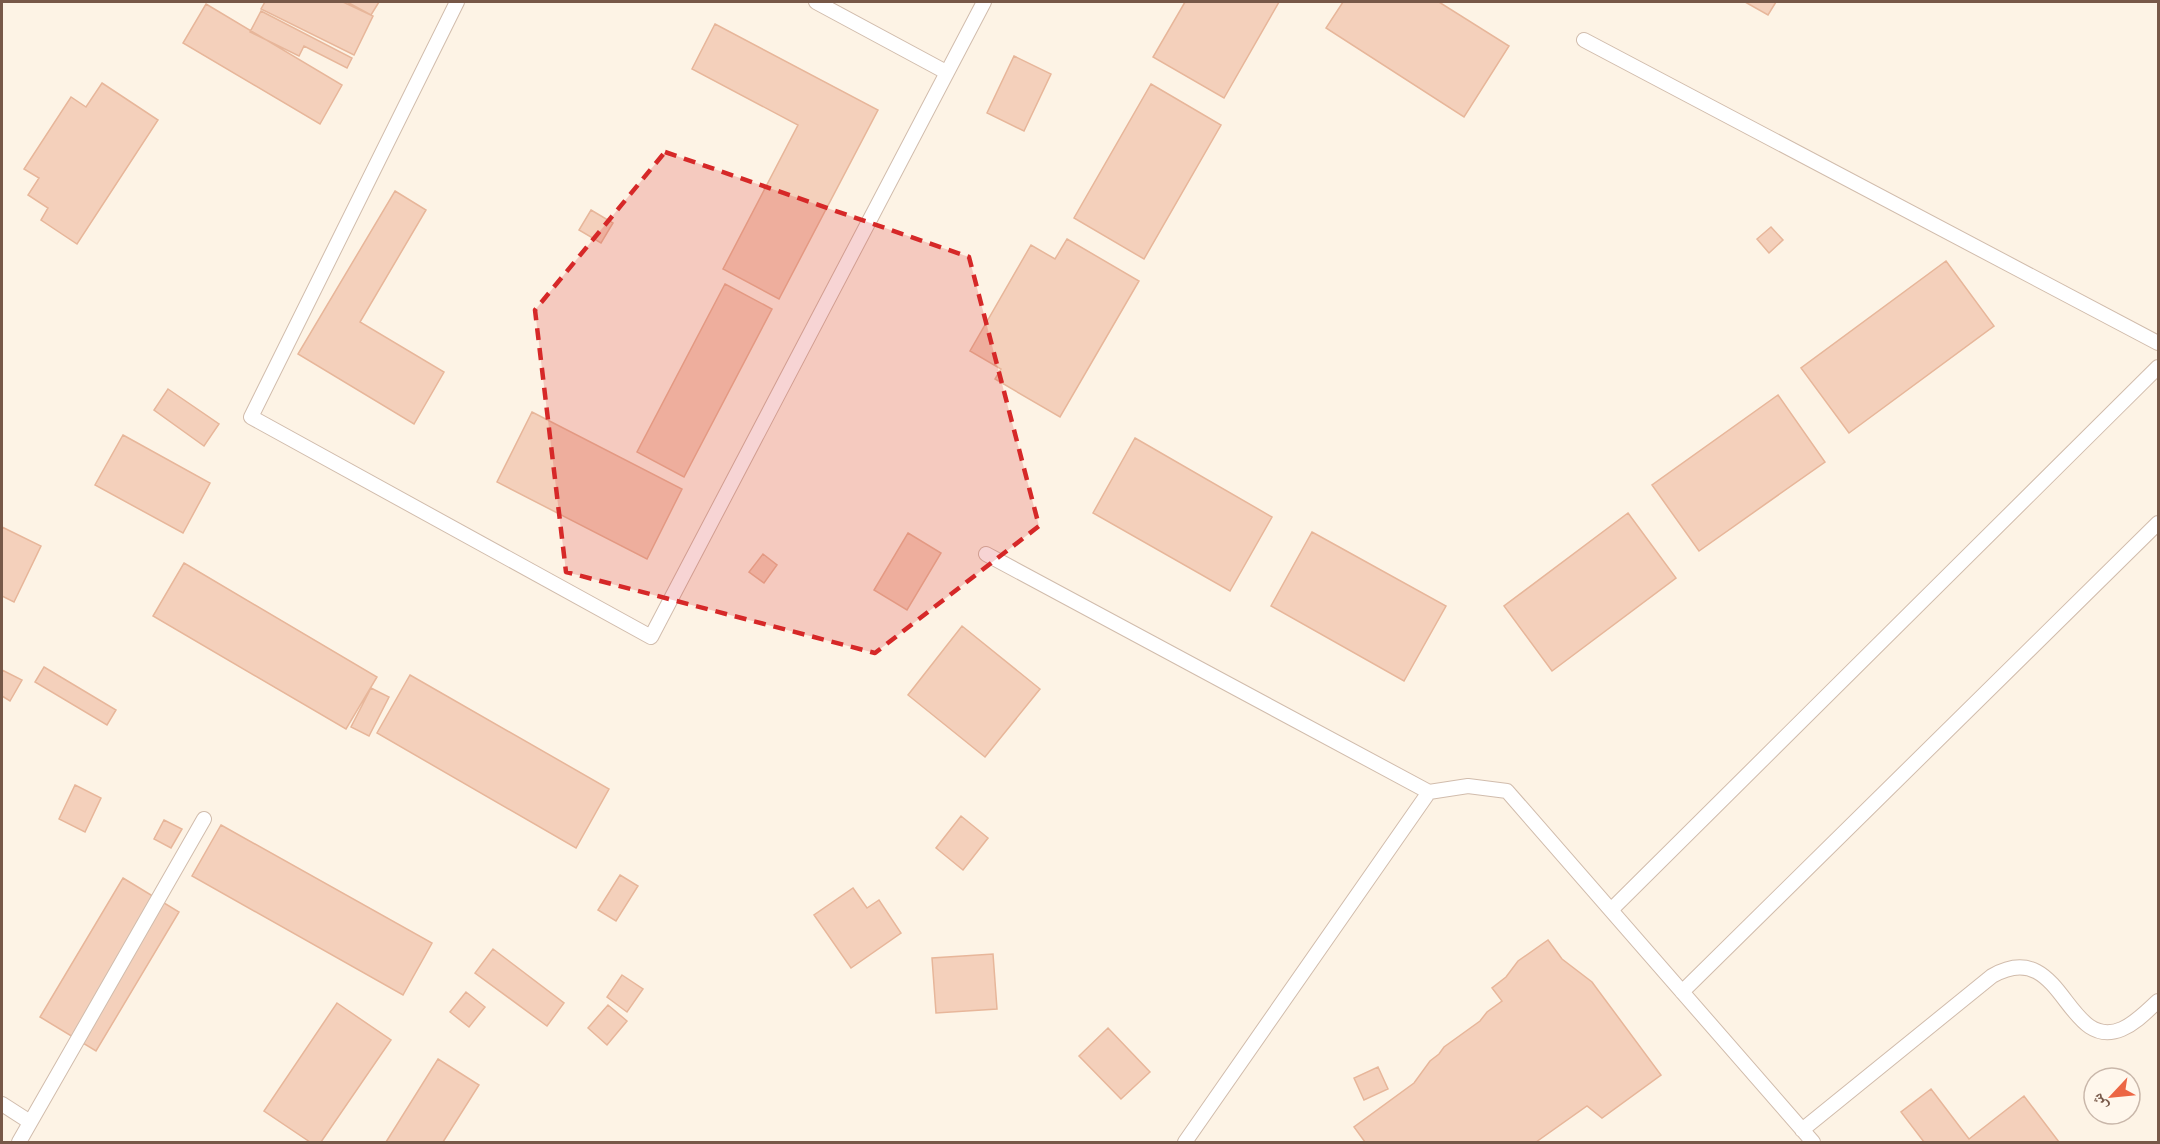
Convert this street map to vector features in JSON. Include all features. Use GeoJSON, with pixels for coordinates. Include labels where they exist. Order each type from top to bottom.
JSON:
{"type":"FeatureCollection","features":[{"type":"Feature","properties":{"kind":"lane"},"geometry":{"type":"LineString","coordinates":[[457,2],[251,417],[651,636],[984,2]]}},
{"type":"Feature","properties":{"kind":"lane"},"geometry":{"type":"LineString","coordinates":[[816,2],[946,72]]}},
{"type":"Feature","properties":{"kind":"lane"},"geometry":{"type":"LineString","coordinates":[[1584,40],[2158,343]]}},
{"type":"Feature","properties":{"kind":"lane"},"geometry":{"type":"LineString","coordinates":[[1611,910],[2158,367]]}},
{"type":"Feature","properties":{"kind":"lane"},"geometry":{"type":"LineString","coordinates":[[1682,992],[2158,523]]}},
{"type":"Feature","properties":{"kind":"lane"},"geometry":{"type":"LineString","coordinates":[[986,554],[1428,792],[1468,786],[1507,790],[1813,1143]]}},
{"type":"Feature","properties":{"kind":"lane"},"geometry":{"type":"LineString","coordinates":[[1185,1143],[1428,792]]}},
{"type":"Feature","properties":{"kind":"lane"},"geometry":{"type":"LineString","coordinates":[[20,1143],[204,819]]}},
{"type":"Feature","properties":{"kind":"lane"},"geometry":{"type":"LineString","coordinates":[[1802,1130],[2002,970],[2023,967],[2042,973],[2081,1020],[2095,1029],[2107,1032],[2131,1025],[2158,1001]]}},
{"type":"Feature","properties":{"kind":"lane"},"geometry":{"type":"LineString","coordinates":[[2,1104],[30,1122]]}},
{"type":"Feature","properties":{"kind":"highlighted area"},"geometry":{"type":"Polygon","coordinates":[[[665,152],[969,257],[1039,526],[875,653],[566,572],[535,310],[665,152]]]}},
{"type":"Feature","properties":{"kind":"building"},"geometry":{"type":"Polygon","coordinates":[[[265,2],[343,2],[373,16],[354,55],[261,9],[265,2]]]}},
{"type":"Feature","properties":{"kind":"building"},"geometry":{"type":"Polygon","coordinates":[[[347,2],[379,2],[371,15],[347,2]]]}},
{"type":"Feature","properties":{"kind":"building"},"geometry":{"type":"Polygon","coordinates":[[[1185,2],[1279,2],[1224,98],[1153,57],[1185,2]]]}},
{"type":"Feature","properties":{"kind":"building"},"geometry":{"type":"Polygon","coordinates":[[[1343,2],[1439,2],[1509,46],[1464,117],[1326,28],[1343,2]]]}},
{"type":"Feature","properties":{"kind":"building"},"geometry":{"type":"Polygon","coordinates":[[[1745,2],[1776,2],[1768,15],[1745,2]]]}},
{"type":"Feature","properties":{"kind":"building"},"geometry":{"type":"Polygon","coordinates":[[[206,4],[342,85],[320,124],[183,43],[206,4]]]}},
{"type":"Feature","properties":{"kind":"building"},"geometry":{"type":"Polygon","coordinates":[[[261,11],[352,58],[347,68],[304,46],[299,56],[250,32],[261,11]]]}},
{"type":"Feature","properties":{"kind":"building"},"geometry":{"type":"Polygon","coordinates":[[[715,24],[878,110],[779,299],[723,269],[798,125],[692,69],[715,24]]]}},
{"type":"Feature","properties":{"kind":"building"},"geometry":{"type":"Polygon","coordinates":[[[1014,56],[1051,74],[1024,131],[987,113],[1014,56]]]}},
{"type":"Feature","properties":{"kind":"building"},"geometry":{"type":"Polygon","coordinates":[[[102,83],[158,120],[77,244],[41,220],[48,208],[28,195],[39,178],[24,169],[71,97],[86,107],[102,83]]]}},
{"type":"Feature","properties":{"kind":"building"},"geometry":{"type":"Polygon","coordinates":[[[1151,84],[1221,125],[1144,259],[1074,218],[1151,84]]]}},
{"type":"Feature","properties":{"kind":"building"},"geometry":{"type":"Polygon","coordinates":[[[395,191],[426,210],[360,322],[444,372],[414,424],[298,354],[395,191]]]}},
{"type":"Feature","properties":{"kind":"building"},"geometry":{"type":"Polygon","coordinates":[[[591,210],[613,223],[601,243],[579,230],[591,210]]]}},
{"type":"Feature","properties":{"kind":"building"},"geometry":{"type":"Polygon","coordinates":[[[1771,227],[1783,240],[1769,253],[1757,239],[1771,227]]]}},
{"type":"Feature","properties":{"kind":"building"},"geometry":{"type":"Polygon","coordinates":[[[1067,239],[1139,281],[1060,417],[995,379],[1001,369],[970,351],[1031,245],[1055,259],[1067,239]]]}},
{"type":"Feature","properties":{"kind":"building"},"geometry":{"type":"Polygon","coordinates":[[[1946,261],[1994,326],[1849,433],[1801,368],[1946,261]]]}},
{"type":"Feature","properties":{"kind":"building"},"geometry":{"type":"Polygon","coordinates":[[[725,284],[772,309],[684,477],[637,452],[725,284]]]}},
{"type":"Feature","properties":{"kind":"building"},"geometry":{"type":"Polygon","coordinates":[[[168,389],[219,424],[204,446],[154,410],[168,389]]]}},
{"type":"Feature","properties":{"kind":"building"},"geometry":{"type":"Polygon","coordinates":[[[1778,395],[1825,462],[1699,551],[1652,485],[1778,395]]]}},
{"type":"Feature","properties":{"kind":"building"},"geometry":{"type":"Polygon","coordinates":[[[532,412],[682,489],[647,559],[497,482],[532,412]]]}},
{"type":"Feature","properties":{"kind":"building"},"geometry":{"type":"Polygon","coordinates":[[[123,435],[210,483],[183,533],[95,485],[123,435]]]}},
{"type":"Feature","properties":{"kind":"building"},"geometry":{"type":"Polygon","coordinates":[[[1135,438],[1272,517],[1230,591],[1093,513],[1135,438]]]}},
{"type":"Feature","properties":{"kind":"building"},"geometry":{"type":"Polygon","coordinates":[[[1628,513],[1676,578],[1552,671],[1504,606],[1628,513]]]}},
{"type":"Feature","properties":{"kind":"building"},"geometry":{"type":"Polygon","coordinates":[[[2,527],[41,546],[14,602],[2,596],[2,527]]]}},
{"type":"Feature","properties":{"kind":"building"},"geometry":{"type":"Polygon","coordinates":[[[1312,532],[1446,606],[1404,681],[1271,606],[1312,532]]]}},
{"type":"Feature","properties":{"kind":"building"},"geometry":{"type":"Polygon","coordinates":[[[908,533],[941,553],[907,610],[874,590],[908,533]]]}},
{"type":"Feature","properties":{"kind":"building"},"geometry":{"type":"Polygon","coordinates":[[[763,554],[777,565],[764,583],[749,572],[763,554]]]}},
{"type":"Feature","properties":{"kind":"building"},"geometry":{"type":"Polygon","coordinates":[[[184,563],[377,677],[346,729],[153,616],[184,563]]]}},
{"type":"Feature","properties":{"kind":"building"},"geometry":{"type":"Polygon","coordinates":[[[962,626],[1040,689],[985,757],[908,695],[962,626]]]}},
{"type":"Feature","properties":{"kind":"building"},"geometry":{"type":"Polygon","coordinates":[[[44,667],[116,710],[107,725],[35,682],[44,667]]]}},
{"type":"Feature","properties":{"kind":"building"},"geometry":{"type":"Polygon","coordinates":[[[2,670],[22,680],[10,701],[2,696],[2,670]]]}},
{"type":"Feature","properties":{"kind":"building"},"geometry":{"type":"Polygon","coordinates":[[[410,675],[609,789],[576,848],[377,733],[410,675]]]}},
{"type":"Feature","properties":{"kind":"building"},"geometry":{"type":"Polygon","coordinates":[[[371,688],[389,697],[369,736],[351,727],[371,688]]]}},
{"type":"Feature","properties":{"kind":"building"},"geometry":{"type":"Polygon","coordinates":[[[75,785],[101,798],[85,832],[59,819],[75,785]]]}},
{"type":"Feature","properties":{"kind":"building"},"geometry":{"type":"Polygon","coordinates":[[[961,816],[988,838],[963,870],[936,848],[961,816]]]}},
{"type":"Feature","properties":{"kind":"building"},"geometry":{"type":"Polygon","coordinates":[[[164,820],[182,829],[171,848],[154,839],[164,820]]]}},
{"type":"Feature","properties":{"kind":"building"},"geometry":{"type":"Polygon","coordinates":[[[221,825],[432,943],[403,995],[192,876],[221,825]]]}},
{"type":"Feature","properties":{"kind":"building"},"geometry":{"type":"Polygon","coordinates":[[[620,875],[638,886],[616,921],[598,910],[620,875]]]}},
{"type":"Feature","properties":{"kind":"building"},"geometry":{"type":"Polygon","coordinates":[[[123,878],[179,912],[96,1051],[40,1017],[123,878]]]}},
{"type":"Feature","properties":{"kind":"building"},"geometry":{"type":"Polygon","coordinates":[[[853,888],[867,908],[879,900],[901,933],[851,968],[814,915],[853,888]]]}},
{"type":"Feature","properties":{"kind":"building"},"geometry":{"type":"Polygon","coordinates":[[[1548,940],[1562,959],[1592,982],[1661,1075],[1602,1118],[1587,1106],[1536,1142],[1365,1142],[1354,1127],[1414,1083],[1444,1047],[1480,1021],[1487,1012],[1502,1001],[1492,988],[1506,977],[1518,961],[1548,940]]]}},
{"type":"Feature","properties":{"kind":"building"},"geometry":{"type":"Polygon","coordinates":[[[493,949],[564,1003],[547,1026],[475,973],[493,949]]]}},
{"type":"Feature","properties":{"kind":"building"},"geometry":{"type":"Polygon","coordinates":[[[993,954],[997,1009],[936,1013],[932,958],[993,954]]]}},
{"type":"Feature","properties":{"kind":"building"},"geometry":{"type":"Polygon","coordinates":[[[622,975],[643,989],[627,1012],[607,997],[622,975]]]}},
{"type":"Feature","properties":{"kind":"building"},"geometry":{"type":"Polygon","coordinates":[[[466,992],[485,1007],[469,1027],[450,1012],[466,992]]]}},
{"type":"Feature","properties":{"kind":"building"},"geometry":{"type":"Polygon","coordinates":[[[337,1003],[391,1040],[321,1142],[310,1142],[264,1111],[337,1003]]]}},
{"type":"Feature","properties":{"kind":"building"},"geometry":{"type":"Polygon","coordinates":[[[608,1005],[627,1021],[607,1045],[588,1028],[608,1005]]]}},
{"type":"Feature","properties":{"kind":"building"},"geometry":{"type":"Polygon","coordinates":[[[1108,1028],[1150,1072],[1121,1099],[1079,1056],[1108,1028]]]}},
{"type":"Feature","properties":{"kind":"building"},"geometry":{"type":"Polygon","coordinates":[[[438,1059],[479,1085],[443,1142],[386,1142],[438,1059]]]}},
{"type":"Feature","properties":{"kind":"building"},"geometry":{"type":"Polygon","coordinates":[[[1378,1067],[1388,1089],[1364,1100],[1354,1078],[1378,1067]]]}},
{"type":"Feature","properties":{"kind":"building"},"geometry":{"type":"Polygon","coordinates":[[[1931,1089],[1969,1139],[2024,1096],[2059,1142],[1924,1142],[1901,1112],[1931,1089]]]}}]}
